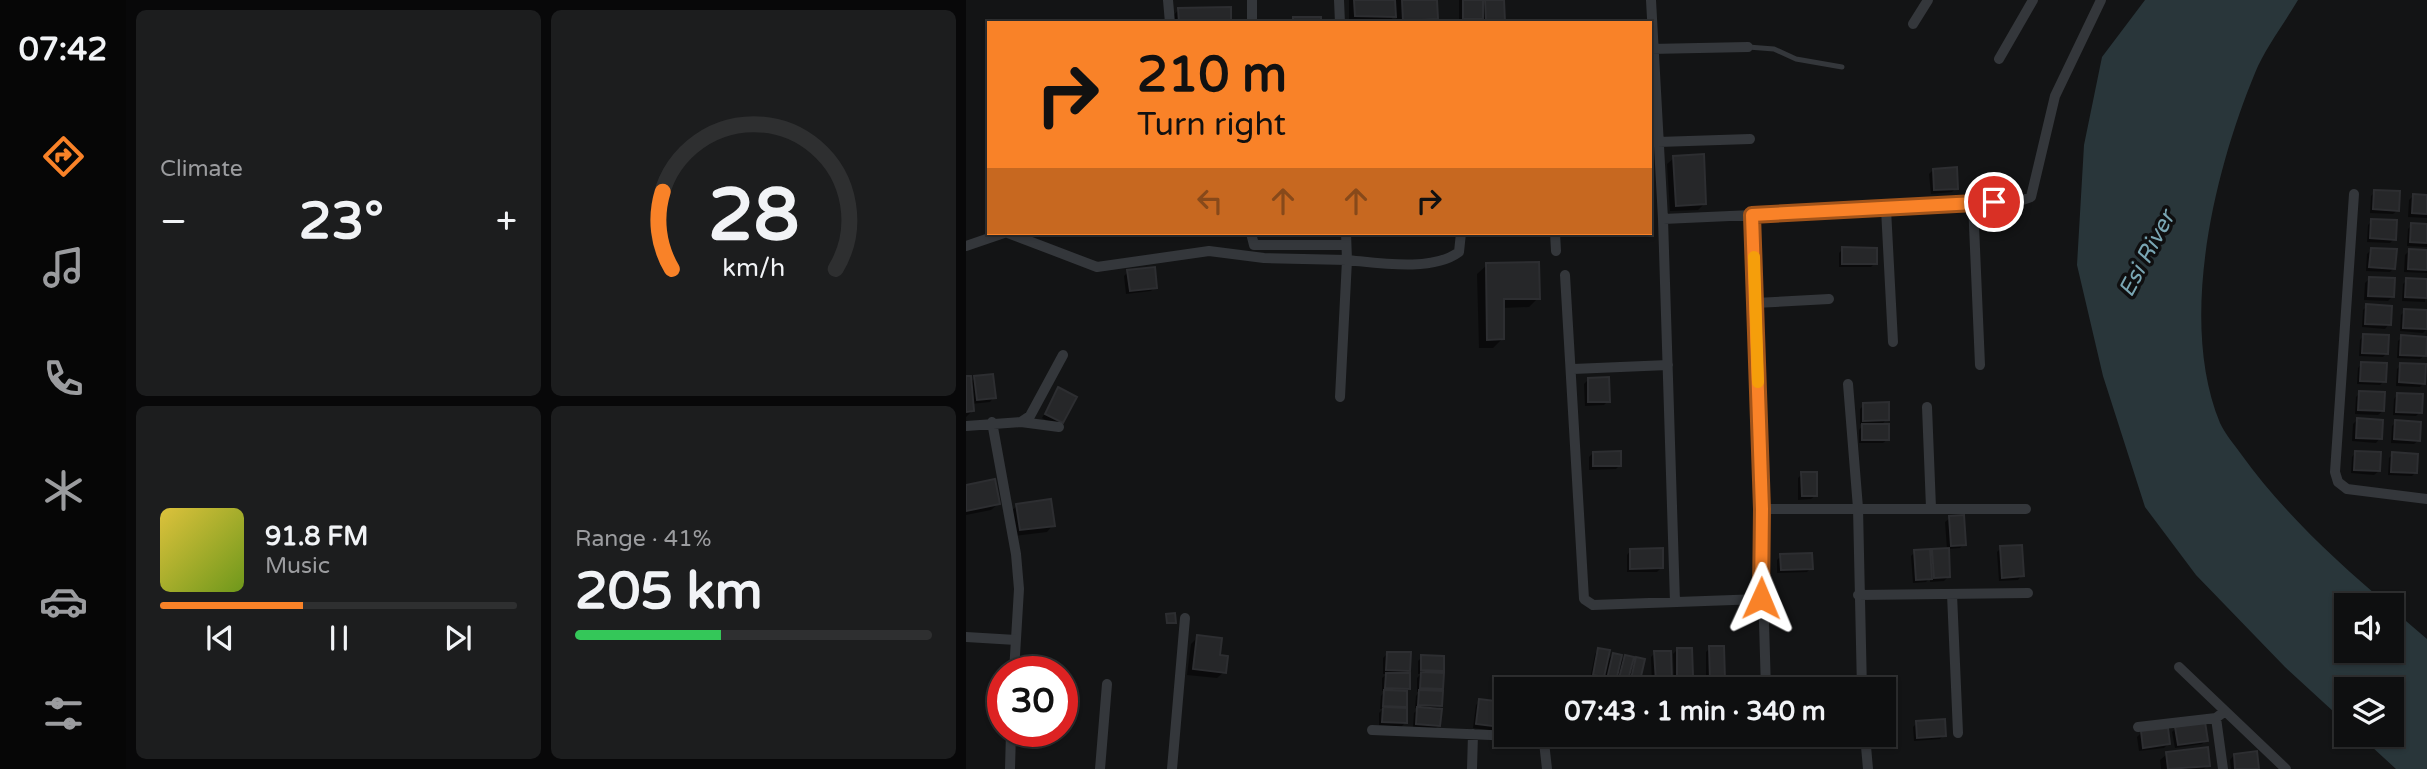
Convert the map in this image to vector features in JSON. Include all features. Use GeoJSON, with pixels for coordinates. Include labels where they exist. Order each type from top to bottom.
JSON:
{"type":"FeatureCollection","features":[{"type":"Feature","properties":{"kind":"street"},"geometry":{"type":"LineString","coordinates":[[1168,0],[1170,21]]}},
{"type":"Feature","properties":{"kind":"street"},"geometry":{"type":"LineString","coordinates":[[1252,0],[1252,21]]}},
{"type":"Feature","properties":{"kind":"street"},"geometry":{"type":"LineString","coordinates":[[1339,0],[1340,21]]}},
{"type":"Feature","properties":{"kind":"street"},"geometry":{"type":"LineString","coordinates":[[1651,0],[1651,21]]}},
{"type":"Feature","properties":{"kind":"street"},"geometry":{"type":"LineString","coordinates":[[1913,24],[1927,0]]}},
{"type":"Feature","properties":{"kind":"street"},"geometry":{"type":"LineString","coordinates":[[1999,59],[2033,0]]}},
{"type":"Feature","properties":{"kind":"street"},"geometry":{"type":"LineString","coordinates":[[1663,219],[2014,202],[2031,197],[2055,96],[2101,0]]}},
{"type":"Feature","properties":{"kind":"street"},"geometry":{"type":"LineString","coordinates":[[1675,602],[1663,219],[1652,49],[1748,47]]}},
{"type":"Feature","properties":{"kind":"street"},"geometry":{"type":"LineString","coordinates":[[1658,142],[1749,139]]}},
{"type":"Feature","properties":{"kind":"street"},"geometry":{"type":"LineString","coordinates":[[2354,194],[2335,472],[2337,482],[2347,489],[2427,499]]}},
{"type":"Feature","properties":{"kind":"street"},"geometry":{"type":"LineString","coordinates":[[1973,202],[1980,365]]}},
{"type":"Feature","properties":{"kind":"street"},"geometry":{"type":"LineString","coordinates":[[1886,209],[1893,342]]}},
{"type":"Feature","properties":{"kind":"street"},"geometry":{"type":"LineString","coordinates":[[1752,215],[1765,677]]}},
{"type":"Feature","properties":{"kind":"street"},"geometry":{"type":"LineString","coordinates":[[966,246],[1000,235]]}},
{"type":"Feature","properties":{"kind":"street"},"geometry":{"type":"LineString","coordinates":[[1011,235],[1097,267],[1209,251],[1264,258],[1420,262],[1448,260],[1459,252],[1461,235]]}},
{"type":"Feature","properties":{"kind":"street"},"geometry":{"type":"LineString","coordinates":[[1252,235],[1254,245],[1346,245]]}},
{"type":"Feature","properties":{"kind":"street"},"geometry":{"type":"LineString","coordinates":[[1340,397],[1346,235]]}},
{"type":"Feature","properties":{"kind":"street"},"geometry":{"type":"LineString","coordinates":[[1555,235],[1556,251]]}},
{"type":"Feature","properties":{"kind":"street"},"geometry":{"type":"LineString","coordinates":[[1565,275],[1573,369],[1584,599],[1593,605],[1761,598]]}},
{"type":"Feature","properties":{"kind":"street"},"geometry":{"type":"LineString","coordinates":[[1755,303],[1829,299]]}},
{"type":"Feature","properties":{"kind":"street"},"geometry":{"type":"LineString","coordinates":[[1021,422],[1030,416],[1063,355]]}},
{"type":"Feature","properties":{"kind":"street"},"geometry":{"type":"LineString","coordinates":[[1573,369],[1668,365]]}},
{"type":"Feature","properties":{"kind":"street"},"geometry":{"type":"LineString","coordinates":[[1848,384],[1857,508],[1861,677]]}},
{"type":"Feature","properties":{"kind":"street"},"geometry":{"type":"LineString","coordinates":[[1927,407],[1931,508]]}},
{"type":"Feature","properties":{"kind":"street"},"geometry":{"type":"LineString","coordinates":[[992,422],[1016,554],[1019,589],[1015,656]]}},
{"type":"Feature","properties":{"kind":"street"},"geometry":{"type":"LineString","coordinates":[[966,426],[992,422],[1021,422],[1059,427]]}},
{"type":"Feature","properties":{"kind":"street"},"geometry":{"type":"LineString","coordinates":[[1762,509],[2026,509]]}},
{"type":"Feature","properties":{"kind":"street"},"geometry":{"type":"LineString","coordinates":[[1858,595],[2028,593]]}},
{"type":"Feature","properties":{"kind":"street"},"geometry":{"type":"LineString","coordinates":[[1952,594],[1958,733]]}},
{"type":"Feature","properties":{"kind":"street"},"geometry":{"type":"LineString","coordinates":[[1172,769],[1185,618]]}},
{"type":"Feature","properties":{"kind":"street"},"geometry":{"type":"LineString","coordinates":[[966,637],[1016,640]]}},
{"type":"Feature","properties":{"kind":"street"},"geometry":{"type":"LineString","coordinates":[[2179,667],[2220,714],[2286,769]]}},
{"type":"Feature","properties":{"kind":"street"},"geometry":{"type":"LineString","coordinates":[[1100,769],[1107,684]]}},
{"type":"Feature","properties":{"kind":"street"},"geometry":{"type":"LineString","coordinates":[[2138,727],[2220,714]]}},
{"type":"Feature","properties":{"kind":"street"},"geometry":{"type":"LineString","coordinates":[[2220,714],[2223,769]]}},
{"type":"Feature","properties":{"kind":"street"},"geometry":{"type":"LineString","coordinates":[[1372,730],[1538,737],[1544,742],[1547,769]]}},
{"type":"Feature","properties":{"kind":"street"},"geometry":{"type":"LineString","coordinates":[[1472,769],[1473,734]]}},
{"type":"Feature","properties":{"kind":"street"},"geometry":{"type":"LineString","coordinates":[[1010,769],[1011,747]]}},
{"type":"Feature","properties":{"kind":"street"},"geometry":{"type":"LineString","coordinates":[[1862,769],[1868,769],[1867,747]]}},
{"type":"Feature","properties":{"kind":"lane"},"geometry":{"type":"LineString","coordinates":[[1748,47],[1774,49],[1796,59],[1842,67]]}},
{"type":"Feature","properties":{"kind":"water","name":"Esi River"},"geometry":{"type":"Polygon","coordinates":[[[2145,0],[2298,0],[2269,45],[2255,73],[2226,155],[2215,200],[2206,247],[2202,294],[2202,339],[2208,383],[2222,427],[2257,475],[2310,534],[2374,593],[2334,593],[2334,663],[2404,663],[2404,619],[2427,639],[2427,769],[2396,769],[2372,747],[2404,747],[2404,677],[2334,677],[2334,712],[2285,667],[2196,575],[2145,507],[2103,376],[2077,265],[2084,145],[2102,57],[2145,0]]]}},
{"type":"Feature","properties":{"kind":"building"},"geometry":{"type":"Polygon","coordinates":[[[1354,0],[1395,0],[1396,17],[1355,16],[1354,0]]]}},
{"type":"Feature","properties":{"kind":"building"},"geometry":{"type":"Polygon","coordinates":[[[1402,0],[1437,0],[1438,19],[1403,21],[1402,0]]]}},
{"type":"Feature","properties":{"kind":"building"},"geometry":{"type":"Polygon","coordinates":[[[1463,0],[1483,0],[1483,19],[1463,19],[1463,0]]]}},
{"type":"Feature","properties":{"kind":"building"},"geometry":{"type":"Polygon","coordinates":[[[1485,0],[1504,0],[1505,21],[1486,21],[1485,0]]]}},
{"type":"Feature","properties":{"kind":"building"},"geometry":{"type":"Polygon","coordinates":[[[1231,7],[1231,21],[1179,21],[1178,8],[1231,7]]]}},
{"type":"Feature","properties":{"kind":"building"},"geometry":{"type":"Polygon","coordinates":[[[1293,17],[1321,17],[1321,21],[1293,21],[1293,17]]]}},
{"type":"Feature","properties":{"kind":"building"},"geometry":{"type":"Polygon","coordinates":[[[1704,154],[1706,204],[1676,206],[1673,156],[1704,154]]]}},
{"type":"Feature","properties":{"kind":"building"},"geometry":{"type":"Polygon","coordinates":[[[1957,167],[1958,189],[1934,190],[1933,169],[1957,167]]]}},
{"type":"Feature","properties":{"kind":"building"},"geometry":{"type":"Polygon","coordinates":[[[2374,190],[2400,191],[2399,211],[2373,209],[2374,190]]]}},
{"type":"Feature","properties":{"kind":"building"},"geometry":{"type":"Polygon","coordinates":[[[2413,194],[2427,195],[2427,214],[2412,213],[2413,194]]]}},
{"type":"Feature","properties":{"kind":"building"},"geometry":{"type":"Polygon","coordinates":[[[2371,219],[2397,220],[2396,240],[2370,238],[2371,219]]]}},
{"type":"Feature","properties":{"kind":"building"},"geometry":{"type":"Polygon","coordinates":[[[2411,223],[2427,224],[2427,243],[2410,242],[2411,223]]]}},
{"type":"Feature","properties":{"kind":"building"},"geometry":{"type":"Polygon","coordinates":[[[1842,247],[1877,248],[1877,264],[1842,264],[1842,247]]]}},
{"type":"Feature","properties":{"kind":"building"},"geometry":{"type":"Polygon","coordinates":[[[2371,248],[2397,249],[2395,269],[2369,267],[2371,248]]]}},
{"type":"Feature","properties":{"kind":"building"},"geometry":{"type":"Polygon","coordinates":[[[2409,249],[2427,250],[2427,270],[2408,269],[2409,249]]]}},
{"type":"Feature","properties":{"kind":"building"},"geometry":{"type":"Polygon","coordinates":[[[1539,262],[1540,299],[1504,299],[1504,339],[1487,340],[1486,263],[1539,262]]]}},
{"type":"Feature","properties":{"kind":"building"},"geometry":{"type":"Polygon","coordinates":[[[1155,267],[1157,288],[1130,291],[1127,270],[1155,267]]]}},
{"type":"Feature","properties":{"kind":"building"},"geometry":{"type":"Polygon","coordinates":[[[2369,277],[2395,278],[2394,297],[2368,296],[2369,277]]]}},
{"type":"Feature","properties":{"kind":"building"},"geometry":{"type":"Polygon","coordinates":[[[2406,278],[2427,279],[2427,298],[2405,297],[2406,278]]]}},
{"type":"Feature","properties":{"kind":"building"},"geometry":{"type":"Polygon","coordinates":[[[2366,304],[2392,306],[2391,325],[2365,324],[2366,304]]]}},
{"type":"Feature","properties":{"kind":"building"},"geometry":{"type":"Polygon","coordinates":[[[2404,309],[2427,310],[2427,329],[2403,328],[2404,309]]]}},
{"type":"Feature","properties":{"kind":"building"},"geometry":{"type":"Polygon","coordinates":[[[2363,334],[2389,335],[2388,354],[2362,353],[2363,334]]]}},
{"type":"Feature","properties":{"kind":"building"},"geometry":{"type":"Polygon","coordinates":[[[2401,335],[2427,337],[2426,356],[2400,355],[2401,335]]]}},
{"type":"Feature","properties":{"kind":"building"},"geometry":{"type":"Polygon","coordinates":[[[2361,362],[2387,363],[2386,382],[2360,381],[2361,362]]]}},
{"type":"Feature","properties":{"kind":"building"},"geometry":{"type":"Polygon","coordinates":[[[2400,363],[2426,364],[2425,384],[2399,382],[2400,363]]]}},
{"type":"Feature","properties":{"kind":"building"},"geometry":{"type":"Polygon","coordinates":[[[993,374],[996,398],[977,400],[974,376],[993,374]]]}},
{"type":"Feature","properties":{"kind":"building"},"geometry":{"type":"Polygon","coordinates":[[[966,376],[971,376],[974,411],[966,412],[966,376]]]}},
{"type":"Feature","properties":{"kind":"building"},"geometry":{"type":"Polygon","coordinates":[[[1609,377],[1610,402],[1588,402],[1588,378],[1609,377]]]}},
{"type":"Feature","properties":{"kind":"building"},"geometry":{"type":"Polygon","coordinates":[[[1058,387],[1077,397],[1063,423],[1045,414],[1058,387]]]}},
{"type":"Feature","properties":{"kind":"building"},"geometry":{"type":"Polygon","coordinates":[[[2359,391],[2385,392],[2384,411],[2358,410],[2359,391]]]}},
{"type":"Feature","properties":{"kind":"building"},"geometry":{"type":"Polygon","coordinates":[[[2397,393],[2423,394],[2422,413],[2396,412],[2397,393]]]}},
{"type":"Feature","properties":{"kind":"building"},"geometry":{"type":"Polygon","coordinates":[[[1889,402],[1889,420],[1863,421],[1863,403],[1889,402]]]}},
{"type":"Feature","properties":{"kind":"building"},"geometry":{"type":"Polygon","coordinates":[[[2357,418],[2383,420],[2382,439],[2356,438],[2357,418]]]}},
{"type":"Feature","properties":{"kind":"building"},"geometry":{"type":"Polygon","coordinates":[[[2395,420],[2421,422],[2420,441],[2394,439],[2395,420]]]}},
{"type":"Feature","properties":{"kind":"building"},"geometry":{"type":"Polygon","coordinates":[[[1862,424],[1889,424],[1889,440],[1862,440],[1862,424]]]}},
{"type":"Feature","properties":{"kind":"building"},"geometry":{"type":"Polygon","coordinates":[[[1621,451],[1621,466],[1593,466],[1593,452],[1621,451]]]}},
{"type":"Feature","properties":{"kind":"building"},"geometry":{"type":"Polygon","coordinates":[[[2355,451],[2381,452],[2380,471],[2354,470],[2355,451]]]}},
{"type":"Feature","properties":{"kind":"building"},"geometry":{"type":"Polygon","coordinates":[[[2392,452],[2418,454],[2417,473],[2391,472],[2392,452]]]}},
{"type":"Feature","properties":{"kind":"building"},"geometry":{"type":"Polygon","coordinates":[[[1801,472],[1817,472],[1817,496],[1802,496],[1801,472]]]}},
{"type":"Feature","properties":{"kind":"building"},"geometry":{"type":"Polygon","coordinates":[[[995,479],[1000,504],[966,511],[966,485],[995,479]]]}},
{"type":"Feature","properties":{"kind":"building"},"geometry":{"type":"Polygon","coordinates":[[[1051,499],[1055,526],[1020,530],[1016,504],[1051,499]]]}},
{"type":"Feature","properties":{"kind":"building"},"geometry":{"type":"Polygon","coordinates":[[[1964,515],[1966,545],[1951,546],[1949,516],[1964,515]]]}},
{"type":"Feature","properties":{"kind":"building"},"geometry":{"type":"Polygon","coordinates":[[[2022,545],[2024,576],[2002,578],[2000,546],[2022,545]]]}},
{"type":"Feature","properties":{"kind":"building"},"geometry":{"type":"Polygon","coordinates":[[[1663,548],[1663,568],[1630,569],[1630,549],[1663,548]]]}},
{"type":"Feature","properties":{"kind":"building"},"geometry":{"type":"Polygon","coordinates":[[[1949,548],[1950,577],[1934,578],[1932,549],[1949,548]]]}},
{"type":"Feature","properties":{"kind":"building"},"geometry":{"type":"Polygon","coordinates":[[[1930,549],[1932,579],[1916,580],[1914,550],[1930,549]]]}},
{"type":"Feature","properties":{"kind":"building"},"geometry":{"type":"Polygon","coordinates":[[[1812,553],[1813,569],[1781,570],[1780,554],[1812,553]]]}},
{"type":"Feature","properties":{"kind":"building"},"geometry":{"type":"Polygon","coordinates":[[[1175,613],[1176,623],[1167,623],[1166,614],[1175,613]]]}},
{"type":"Feature","properties":{"kind":"building"},"geometry":{"type":"Polygon","coordinates":[[[1197,635],[1222,638],[1220,655],[1228,656],[1226,673],[1193,669],[1197,635]]]}},
{"type":"Feature","properties":{"kind":"building"},"geometry":{"type":"Polygon","coordinates":[[[1709,646],[1724,646],[1725,677],[1710,677],[1709,646]]]}},
{"type":"Feature","properties":{"kind":"building"},"geometry":{"type":"Polygon","coordinates":[[[1598,648],[1610,650],[1604,677],[1593,675],[1598,648]]]}},
{"type":"Feature","properties":{"kind":"building"},"geometry":{"type":"Polygon","coordinates":[[[1677,648],[1692,648],[1693,676],[1677,676],[1677,648]]]}},
{"type":"Feature","properties":{"kind":"building"},"geometry":{"type":"Polygon","coordinates":[[[1654,651],[1671,651],[1672,677],[1656,677],[1654,651]]]}},
{"type":"Feature","properties":{"kind":"building"},"geometry":{"type":"Polygon","coordinates":[[[1387,652],[1411,652],[1410,671],[1386,670],[1387,652]]]}},
{"type":"Feature","properties":{"kind":"building"},"geometry":{"type":"Polygon","coordinates":[[[1613,653],[1622,655],[1617,677],[1607,677],[1613,653]]]}},
{"type":"Feature","properties":{"kind":"building"},"geometry":{"type":"Polygon","coordinates":[[[1421,655],[1444,656],[1444,671],[1421,670],[1421,655]]]}},
{"type":"Feature","properties":{"kind":"building"},"geometry":{"type":"Polygon","coordinates":[[[1625,655],[1634,657],[1629,677],[1619,677],[1625,655]]]}},
{"type":"Feature","properties":{"kind":"building"},"geometry":{"type":"Polygon","coordinates":[[[1636,657],[1645,659],[1641,677],[1631,677],[1636,657]]]}},
{"type":"Feature","properties":{"kind":"building"},"geometry":{"type":"Polygon","coordinates":[[[1421,672],[1444,673],[1443,689],[1420,688],[1421,672]]]}},
{"type":"Feature","properties":{"kind":"building"},"geometry":{"type":"Polygon","coordinates":[[[1386,673],[1410,673],[1410,689],[1385,688],[1386,673]]]}},
{"type":"Feature","properties":{"kind":"building"},"geometry":{"type":"Polygon","coordinates":[[[1384,690],[1407,691],[1407,707],[1383,706],[1384,690]]]}},
{"type":"Feature","properties":{"kind":"building"},"geometry":{"type":"Polygon","coordinates":[[[1419,690],[1443,691],[1442,706],[1418,705],[1419,690]]]}},
{"type":"Feature","properties":{"kind":"building"},"geometry":{"type":"Polygon","coordinates":[[[1479,699],[1494,701],[1494,726],[1476,724],[1479,699]]]}},
{"type":"Feature","properties":{"kind":"building"},"geometry":{"type":"Polygon","coordinates":[[[1383,707],[1407,708],[1407,723],[1382,722],[1383,707]]]}},
{"type":"Feature","properties":{"kind":"building"},"geometry":{"type":"Polygon","coordinates":[[[1417,707],[1442,709],[1440,726],[1416,724],[1417,707]]]}},
{"type":"Feature","properties":{"kind":"building"},"geometry":{"type":"Polygon","coordinates":[[[1945,719],[1946,736],[1917,738],[1916,721],[1945,719]]]}},
{"type":"Feature","properties":{"kind":"building"},"geometry":{"type":"Polygon","coordinates":[[[2205,722],[2208,741],[2178,745],[2175,727],[2205,722]]]}},
{"type":"Feature","properties":{"kind":"building"},"geometry":{"type":"Polygon","coordinates":[[[2168,728],[2170,744],[2143,748],[2141,731],[2168,728]]]}},
{"type":"Feature","properties":{"kind":"building"},"geometry":{"type":"Polygon","coordinates":[[[2208,747],[2210,766],[2168,769],[2166,752],[2208,747]]]}},
{"type":"Feature","properties":{"kind":"building"},"geometry":{"type":"Polygon","coordinates":[[[2257,751],[2259,769],[2235,769],[2234,754],[2257,751]]]}},
{"type":"Feature","properties":{"kind":"slow traffic"},"geometry":{"type":"LineString","coordinates":[[1754,257],[1758,382]]}},
{"type":"Feature","properties":{"kind":"route"},"geometry":{"type":"LineString","coordinates":[[1761,598],[1762,509],[1752,215],[1994,202]]}}]}
